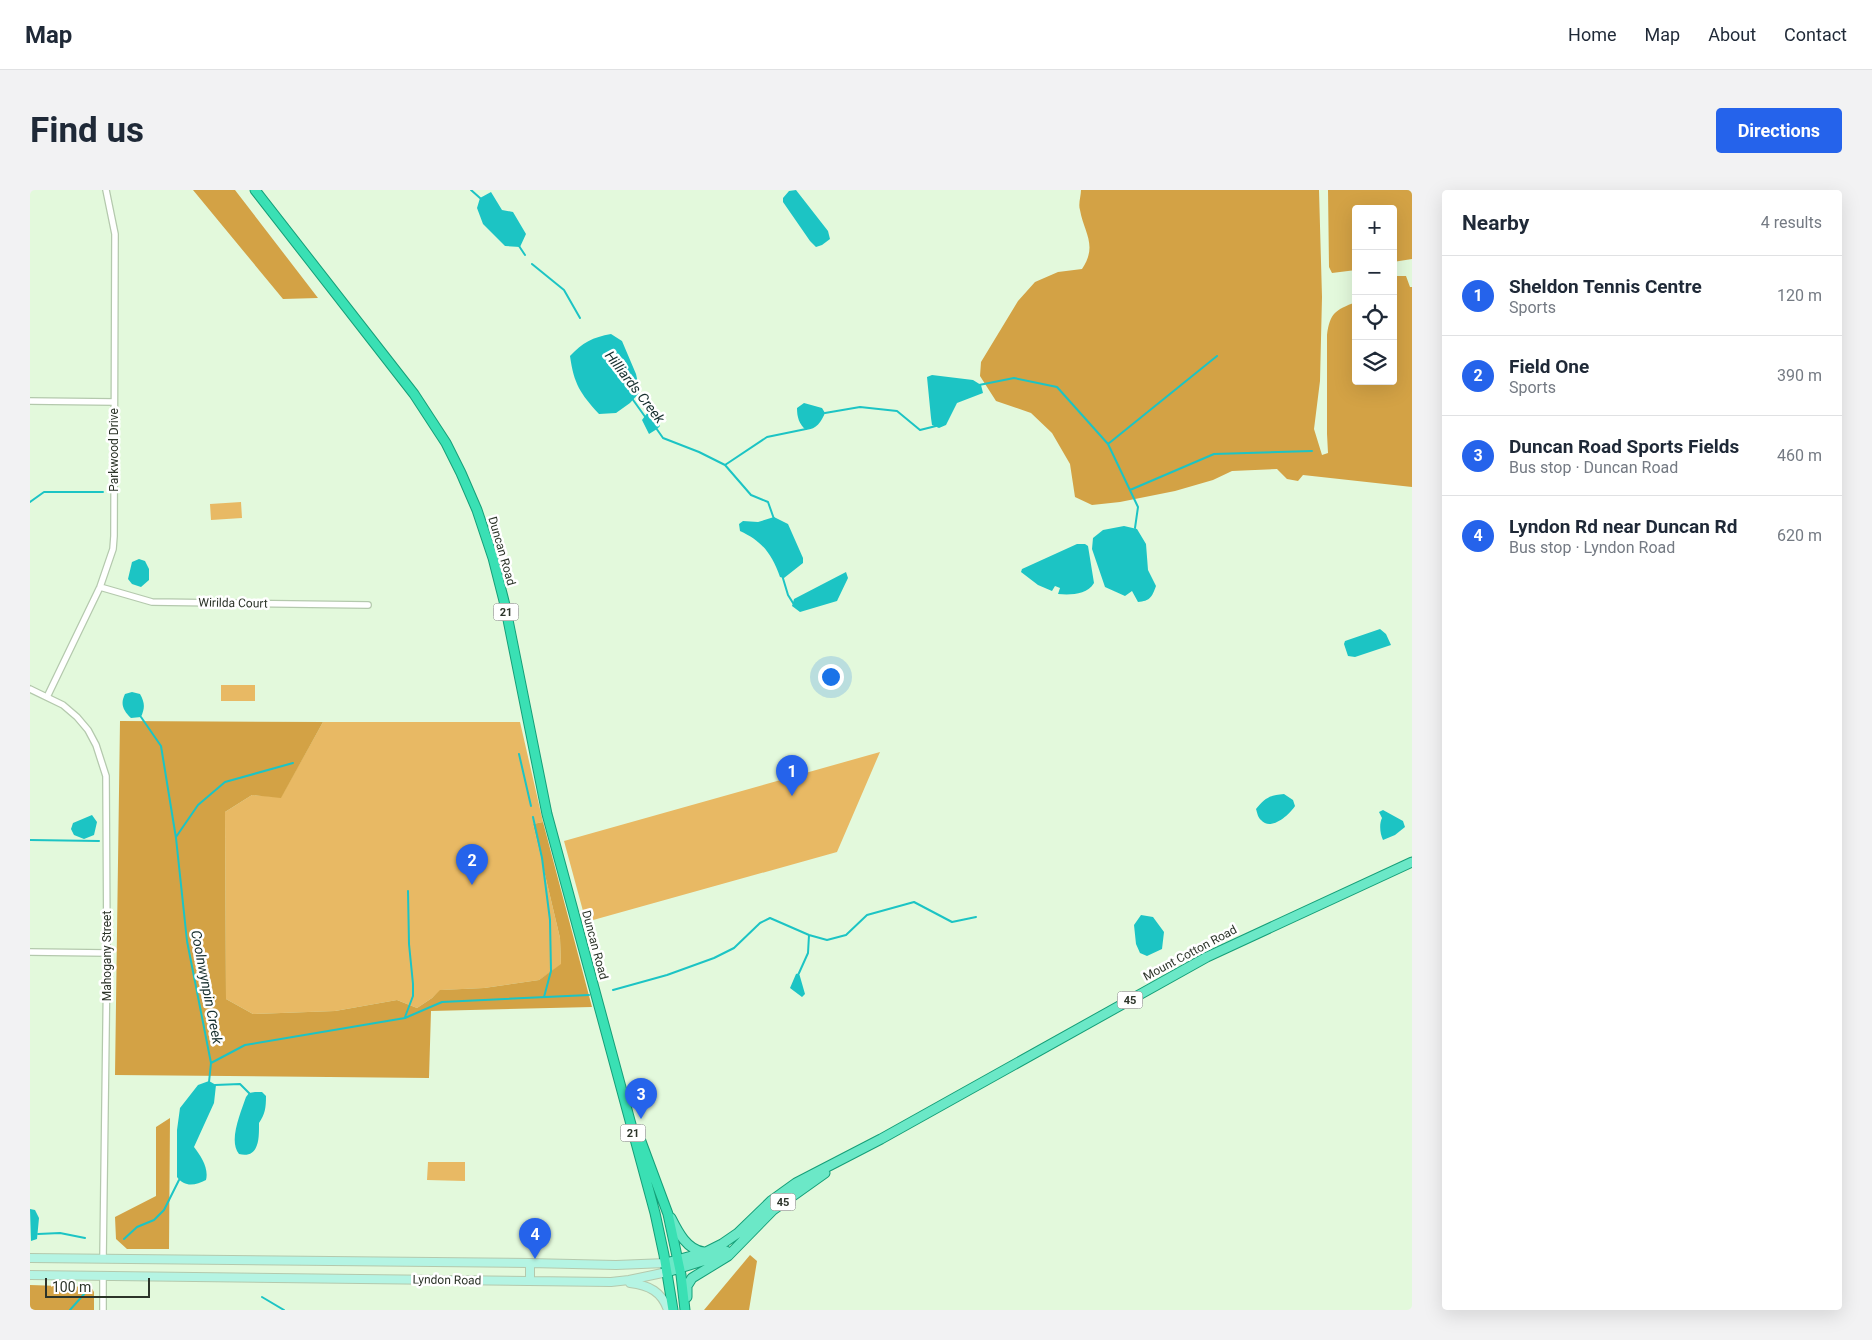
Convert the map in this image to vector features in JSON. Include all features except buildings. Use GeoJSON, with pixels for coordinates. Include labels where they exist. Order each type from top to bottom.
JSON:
{"type":"FeatureCollection","features":[{"type":"Feature","properties":{"kind":"highway","name":"Duncan Road"},"geometry":{"type":"LineString","coordinates":[[255,190],[414,394],[446,443],[477,510],[493,558],[505,604],[547,814],[655,1213],[666,1268]]}},
{"type":"Feature","properties":{"kind":"highway","name":"Duncan Road"},"geometry":{"type":"LineString","coordinates":[[624,1096],[668,1214],[687,1310]]}},
{"type":"Feature","properties":{"kind":"highway","name":"21"},"geometry":{"type":"LineString","coordinates":[[666,1268],[673,1310]]}},
{"type":"Feature","properties":{"kind":"main road","name":"Mount Cotton Road"},"geometry":{"type":"LineString","coordinates":[[666,1268],[706,1252],[731,1239],[782,1193],[823,1168],[855,1153],[1207,957],[1412,862]]}},
{"type":"Feature","properties":{"kind":"main road","name":"Mount Cotton Road"},"geometry":{"type":"LineString","coordinates":[[687,1310],[686,1290],[691,1279],[728,1256],[781,1204],[855,1153]]}},
{"type":"Feature","properties":{"kind":"main road"},"geometry":{"type":"LineString","coordinates":[[679,1264],[712,1258],[725,1251],[777,1201],[803,1184],[830,1170]]}},
{"type":"Feature","properties":{"kind":"main road"},"geometry":{"type":"LineString","coordinates":[[668,1214],[676,1229],[689,1245],[697,1251],[706,1252]]}},
{"type":"Feature","properties":{"kind":"main road","name":"Lyndon Road"},"geometry":{"type":"LineString","coordinates":[[30,1258],[530,1263],[666,1268]]}},
{"type":"Feature","properties":{"kind":"main road"},"geometry":{"type":"LineString","coordinates":[[103,1259],[103,1276]]}},
{"type":"Feature","properties":{"kind":"main road"},"geometry":{"type":"LineString","coordinates":[[530,1263],[530,1281]]}},
{"type":"Feature","properties":{"kind":"main road","name":"Lyndon Road"},"geometry":{"type":"LineString","coordinates":[[30,1275],[610,1282],[629,1280],[666,1268]]}},
{"type":"Feature","properties":{"kind":"main road"},"geometry":{"type":"LineString","coordinates":[[610,1282],[642,1284],[654,1290],[662,1297],[668,1310]]}},
{"type":"Feature","properties":{"kind":"street","name":"Parkwood Drive"},"geometry":{"type":"LineString","coordinates":[[47,697],[100,587],[113,549],[115,234],[106,190]]}},
{"type":"Feature","properties":{"kind":"street"},"geometry":{"type":"LineString","coordinates":[[30,401],[114,402]]}},
{"type":"Feature","properties":{"kind":"street","name":"Wirilda Court"},"geometry":{"type":"LineString","coordinates":[[100,587],[152,602],[368,605]]}},
{"type":"Feature","properties":{"kind":"street","name":"Mahogany Street"},"geometry":{"type":"LineString","coordinates":[[30,689],[63,705],[88,730],[102,760],[107,791],[103,1259]]}},
{"type":"Feature","properties":{"kind":"street"},"geometry":{"type":"LineString","coordinates":[[30,952],[107,952]]}},
{"type":"Feature","properties":{"kind":"street"},"geometry":{"type":"LineString","coordinates":[[103,1276],[103,1310]]}},
{"type":"Feature","properties":{"kind":"shaded area"},"geometry":{"type":"Polygon","coordinates":[[[193,190],[235,190],[318,298],[283,299],[193,190]]]}},
{"type":"Feature","properties":{"kind":"shaded area"},"geometry":{"type":"Polygon","coordinates":[[[1081,190],[1319,190],[1322,297],[1320,381],[1314,429],[1322,455],[1328,453],[1327,335],[1332,317],[1338,310],[1352,304],[1352,385],[1397,385],[1397,276],[1406,276],[1410,287],[1412,287],[1412,487],[1303,475],[1298,481],[1287,479],[1277,469],[1232,471],[1213,480],[1175,491],[1120,502],[1092,505],[1075,497],[1070,464],[1052,433],[1031,413],[996,401],[980,376],[981,362],[1018,301],[1035,282],[1058,272],[1082,269],[1087,261],[1089,246],[1079,203],[1081,190]]]}},
{"type":"Feature","properties":{"kind":"shaded area"},"geometry":{"type":"Polygon","coordinates":[[[1328,190],[1412,190],[1412,259],[1397,261],[1397,205],[1352,205],[1352,270],[1332,273],[1329,267],[1328,190]]]}},
{"type":"Feature","properties":{"kind":"shaded area"},"geometry":{"type":"Polygon","coordinates":[[[241,502],[242,518],[211,520],[210,504],[241,502]]]}},
{"type":"Feature","properties":{"kind":"shaded area"},"geometry":{"type":"Polygon","coordinates":[[[221,685],[255,685],[255,701],[221,701],[221,685]]]}},
{"type":"Feature","properties":{"kind":"shaded area"},"geometry":{"type":"Polygon","coordinates":[[[120,721],[323,722],[281,798],[252,795],[225,812],[226,999],[253,1014],[335,1011],[397,1000],[417,1008],[440,990],[484,988],[539,980],[561,964],[560,938],[533,824],[543,822],[592,1007],[431,1011],[429,1078],[115,1075],[120,721]]]}},
{"type":"Feature","properties":{"kind":"shaded area"},"geometry":{"type":"Polygon","coordinates":[[[323,722],[520,722],[543,822],[533,824],[560,938],[561,965],[539,980],[484,988],[441,990],[417,1008],[397,1000],[335,1011],[253,1014],[226,999],[225,812],[252,795],[281,797],[323,722]]]}},
{"type":"Feature","properties":{"kind":"shaded area"},"geometry":{"type":"Polygon","coordinates":[[[880,752],[837,852],[586,922],[564,841],[880,752]]]}},
{"type":"Feature","properties":{"kind":"shaded area"},"geometry":{"type":"Polygon","coordinates":[[[170,1118],[169,1249],[127,1249],[116,1239],[115,1217],[156,1196],[156,1127],[170,1118]]]}},
{"type":"Feature","properties":{"kind":"shaded area"},"geometry":{"type":"Polygon","coordinates":[[[428,1162],[465,1162],[465,1181],[427,1180],[428,1162]]]}},
{"type":"Feature","properties":{"kind":"shaded area"},"geometry":{"type":"Polygon","coordinates":[[[750,1255],[757,1261],[749,1310],[704,1310],[750,1255]]]}},
{"type":"Feature","properties":{"kind":"shaded area"},"geometry":{"type":"Polygon","coordinates":[[[30,1285],[91,1287],[94,1292],[94,1310],[30,1310],[30,1285]]]}},
{"type":"Feature","properties":{"kind":"water"},"geometry":{"type":"Polygon","coordinates":[[[796,190],[828,231],[830,239],[822,245],[816,247],[810,241],[783,202],[783,198],[789,191],[796,190]]]}},
{"type":"Feature","properties":{"kind":"water"},"geometry":{"type":"Polygon","coordinates":[[[491,192],[502,210],[513,212],[526,234],[520,247],[505,246],[483,224],[477,208],[480,198],[491,192]]]}},
{"type":"Feature","properties":{"kind":"water"},"geometry":{"type":"Polygon","coordinates":[[[611,334],[622,341],[636,374],[640,392],[630,403],[616,413],[599,414],[579,388],[570,356],[588,341],[611,334]]]}},
{"type":"Feature","properties":{"kind":"water"},"geometry":{"type":"Polygon","coordinates":[[[932,375],[973,380],[981,385],[983,393],[957,403],[946,425],[939,428],[932,425],[931,418],[927,377],[932,375]]]}},
{"type":"Feature","properties":{"kind":"water"},"geometry":{"type":"Polygon","coordinates":[[[804,403],[822,408],[825,413],[818,424],[806,430],[800,423],[797,411],[797,408],[804,403]]]}},
{"type":"Feature","properties":{"kind":"water"},"geometry":{"type":"Polygon","coordinates":[[[648,412],[658,413],[660,426],[649,434],[642,420],[648,412]]]}},
{"type":"Feature","properties":{"kind":"water"},"geometry":{"type":"Polygon","coordinates":[[[774,517],[788,524],[803,558],[803,563],[784,578],[780,577],[770,555],[765,549],[754,539],[740,531],[739,524],[743,521],[758,522],[774,517]]]}},
{"type":"Feature","properties":{"kind":"water"},"geometry":{"type":"Polygon","coordinates":[[[1124,526],[1137,529],[1146,544],[1148,570],[1156,586],[1152,596],[1145,601],[1138,602],[1132,591],[1125,596],[1105,587],[1092,549],[1093,538],[1103,530],[1124,526]]]}},
{"type":"Feature","properties":{"kind":"water"},"geometry":{"type":"Polygon","coordinates":[[[1077,544],[1088,546],[1094,583],[1083,592],[1058,594],[1060,588],[1055,586],[1052,591],[1038,585],[1021,572],[1022,569],[1077,544]]]}},
{"type":"Feature","properties":{"kind":"water"},"geometry":{"type":"Polygon","coordinates":[[[139,559],[145,561],[149,569],[149,580],[141,587],[132,584],[128,579],[132,562],[139,559]]]}},
{"type":"Feature","properties":{"kind":"water"},"geometry":{"type":"Polygon","coordinates":[[[846,572],[848,578],[837,601],[800,612],[792,606],[794,599],[846,572]]]}},
{"type":"Feature","properties":{"kind":"water"},"geometry":{"type":"Polygon","coordinates":[[[1380,629],[1386,634],[1391,645],[1355,657],[1348,656],[1344,644],[1345,641],[1380,629]]]}},
{"type":"Feature","properties":{"kind":"water"},"geometry":{"type":"Polygon","coordinates":[[[132,692],[140,694],[143,700],[144,708],[141,717],[131,718],[123,707],[125,694],[132,692]]]}},
{"type":"Feature","properties":{"kind":"water"},"geometry":{"type":"Polygon","coordinates":[[[1284,794],[1293,800],[1295,806],[1275,823],[1265,823],[1259,818],[1256,809],[1268,798],[1284,794]]]}},
{"type":"Feature","properties":{"kind":"water"},"geometry":{"type":"Polygon","coordinates":[[[1383,810],[1403,821],[1405,827],[1395,835],[1383,840],[1380,829],[1382,818],[1379,812],[1383,810]]]}},
{"type":"Feature","properties":{"kind":"water"},"geometry":{"type":"Polygon","coordinates":[[[92,815],[97,822],[94,835],[84,839],[74,835],[71,829],[73,823],[92,815]]]}},
{"type":"Feature","properties":{"kind":"water"},"geometry":{"type":"Polygon","coordinates":[[[1141,915],[1153,917],[1164,932],[1162,949],[1147,956],[1140,953],[1136,944],[1134,925],[1141,915]]]}},
{"type":"Feature","properties":{"kind":"water"},"geometry":{"type":"Polygon","coordinates":[[[799,973],[805,994],[802,997],[790,988],[796,974],[799,973]]]}},
{"type":"Feature","properties":{"kind":"water"},"geometry":{"type":"Polygon","coordinates":[[[209,1081],[216,1085],[214,1103],[194,1147],[202,1158],[207,1176],[206,1180],[195,1184],[187,1184],[177,1177],[177,1130],[180,1108],[198,1085],[209,1081]]]}},
{"type":"Feature","properties":{"kind":"water"},"geometry":{"type":"Polygon","coordinates":[[[262,1092],[266,1096],[265,1111],[259,1123],[257,1146],[251,1153],[246,1155],[239,1154],[236,1148],[235,1134],[239,1118],[246,1097],[249,1093],[262,1092]]]}},
{"type":"Feature","properties":{"kind":"water"},"geometry":{"type":"Polygon","coordinates":[[[30,1209],[35,1210],[39,1218],[37,1239],[31,1241],[30,1209]]]}},
{"type":"Feature","properties":{"kind":"waterway","name":"Hilliards Creek"},"geometry":{"type":"LineString","coordinates":[[471,190],[480,198]]}},
{"type":"Feature","properties":{"kind":"waterway","name":"Hilliards Creek"},"geometry":{"type":"LineString","coordinates":[[519,246],[525,255]]}},
{"type":"Feature","properties":{"kind":"waterway","name":"Hilliards Creek"},"geometry":{"type":"LineString","coordinates":[[532,264],[564,290],[580,318]]}},
{"type":"Feature","properties":{"kind":"waterway"},"geometry":{"type":"LineString","coordinates":[[1108,444],[1217,356]]}},
{"type":"Feature","properties":{"kind":"waterway"},"geometry":{"type":"LineString","coordinates":[[979,385],[1014,378],[1057,387],[1108,444],[1138,507],[1135,528]]}},
{"type":"Feature","properties":{"kind":"waterway","name":"Hilliards Creek"},"geometry":{"type":"LineString","coordinates":[[631,397],[646,418]]}},
{"type":"Feature","properties":{"kind":"waterway","name":"Hilliards Creek"},"geometry":{"type":"LineString","coordinates":[[825,413],[860,407],[897,411],[920,430],[936,426]]}},
{"type":"Feature","properties":{"kind":"waterway","name":"Hilliards Creek"},"geometry":{"type":"LineString","coordinates":[[656,428],[663,438],[699,452],[725,465],[751,495],[768,502],[774,519]]}},
{"type":"Feature","properties":{"kind":"waterway","name":"Hilliards Creek"},"geometry":{"type":"LineString","coordinates":[[725,465],[767,437],[806,429]]}},
{"type":"Feature","properties":{"kind":"waterway"},"geometry":{"type":"LineString","coordinates":[[1130,490],[1214,454],[1312,451]]}},
{"type":"Feature","properties":{"kind":"waterway"},"geometry":{"type":"LineString","coordinates":[[30,502],[44,492],[103,492]]}},
{"type":"Feature","properties":{"kind":"waterway","name":"Hilliards Creek"},"geometry":{"type":"LineString","coordinates":[[782,575],[788,595],[793,603]]}},
{"type":"Feature","properties":{"kind":"waterway","name":"Coolnwynpin Creek"},"geometry":{"type":"LineString","coordinates":[[141,717],[161,746],[176,838],[187,941],[211,1063],[209,1082]]}},
{"type":"Feature","properties":{"kind":"waterway"},"geometry":{"type":"LineString","coordinates":[[519,754],[531,806]]}},
{"type":"Feature","properties":{"kind":"waterway"},"geometry":{"type":"LineString","coordinates":[[176,837],[198,805],[225,782],[293,763]]}},
{"type":"Feature","properties":{"kind":"waterway"},"geometry":{"type":"LineString","coordinates":[[533,817],[542,858],[550,920],[551,971],[544,997]]}},
{"type":"Feature","properties":{"kind":"waterway"},"geometry":{"type":"LineString","coordinates":[[30,840],[99,841]]}},
{"type":"Feature","properties":{"kind":"waterway"},"geometry":{"type":"LineString","coordinates":[[405,1017],[413,996],[409,944],[408,891]]}},
{"type":"Feature","properties":{"kind":"waterway"},"geometry":{"type":"LineString","coordinates":[[613,990],[667,975],[714,958],[734,948],[760,923],[770,918],[809,935],[827,940],[846,935],[867,915],[914,902],[952,922],[976,917]]}},
{"type":"Feature","properties":{"kind":"waterway"},"geometry":{"type":"LineString","coordinates":[[799,973],[808,953],[809,935]]}},
{"type":"Feature","properties":{"kind":"waterway"},"geometry":{"type":"LineString","coordinates":[[211,1063],[245,1045],[405,1018],[442,1002],[589,995]]}},
{"type":"Feature","properties":{"kind":"waterway"},"geometry":{"type":"LineString","coordinates":[[215,1085],[240,1084],[249,1093]]}},
{"type":"Feature","properties":{"kind":"waterway","name":"Coolnwynpin Creek"},"geometry":{"type":"LineString","coordinates":[[124,1239],[137,1227],[154,1220],[164,1210],[179,1180]]}},
{"type":"Feature","properties":{"kind":"waterway"},"geometry":{"type":"LineString","coordinates":[[38,1234],[60,1233],[85,1238]]}},
{"type":"Feature","properties":{"kind":"waterway","name":"Coolnwynpin Creek"},"geometry":{"type":"LineString","coordinates":[[70,1310],[85,1293]]}},
{"type":"Feature","properties":{"kind":"waterway"},"geometry":{"type":"LineString","coordinates":[[262,1297],[284,1310]]}},
{"type":"Feature","properties":{"kind":"place","name":"Sheldon Tennis Centre"},"geometry":{"type":"Point","coordinates":[792,796]}},
{"type":"Feature","properties":{"kind":"place","name":"Field One"},"geometry":{"type":"Point","coordinates":[472,885]}},
{"type":"Feature","properties":{"kind":"place","name":"Duncan Road Sports Fields"},"geometry":{"type":"Point","coordinates":[641,1119]}},
{"type":"Feature","properties":{"kind":"place","name":"Lyndon Rd near Duncan Rd"},"geometry":{"type":"Point","coordinates":[535,1259]}}]}
